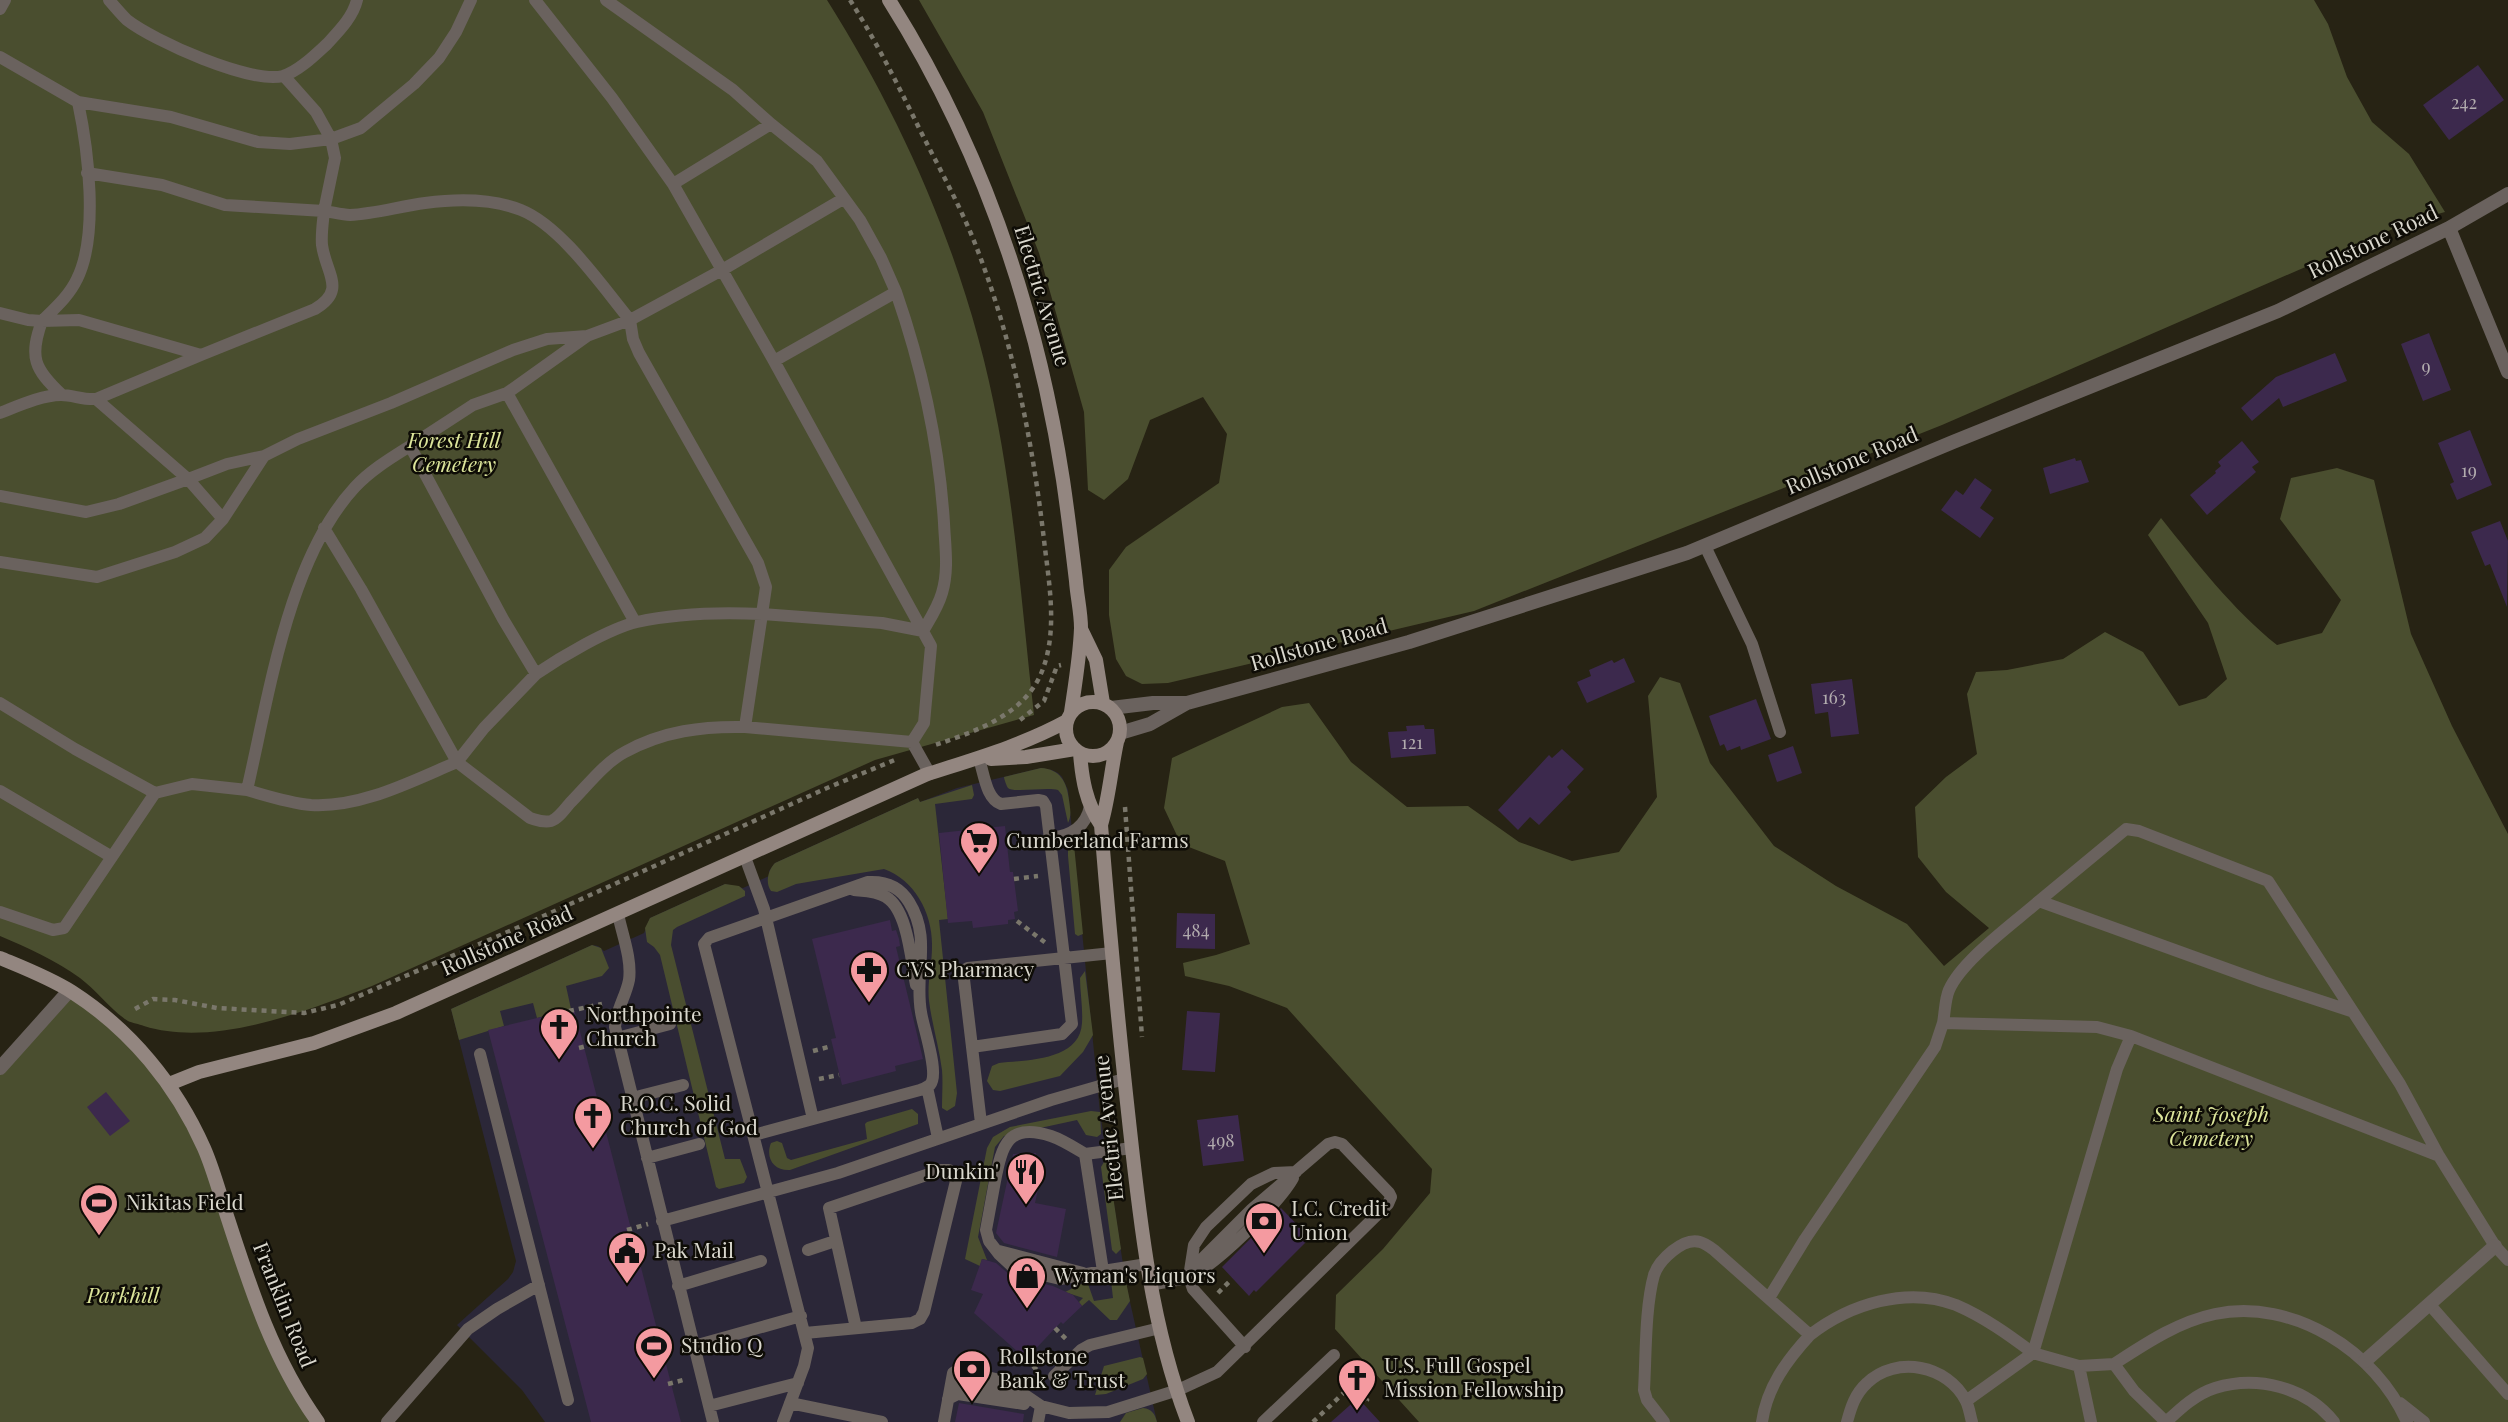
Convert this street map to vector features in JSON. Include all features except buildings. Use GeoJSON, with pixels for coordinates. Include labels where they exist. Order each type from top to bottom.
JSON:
{"type":"FeatureCollection","features":[{"type":"Feature","properties":{"kind":"main road","name":"Electric Avenue"},"geometry":{"type":"LineString","coordinates":[[889,0],[956,125],[992,207],[1037,346],[1055,425],[1069,516],[1081,627],[1069,716]]}},
{"type":"Feature","properties":{"kind":"main road","name":"Electric Avenue"},"geometry":{"type":"LineString","coordinates":[[1081,627],[1096,660],[1107,706]]}},
{"type":"Feature","properties":{"kind":"main road"},"geometry":{"type":"LineString","coordinates":[[1085,702],[1107,706],[1117,715],[1118,737],[1111,748],[1097,755],[1077,751],[1066,736],[1069,716],[1085,702]]}},
{"type":"Feature","properties":{"kind":"main road","name":"Rollstone Road"},"geometry":{"type":"LineString","coordinates":[[169,1084],[199,1072],[314,1043],[396,1013],[930,774],[979,759],[1042,734],[1069,716]]}},
{"type":"Feature","properties":{"kind":"main road","name":"Electric Avenue"},"geometry":{"type":"LineString","coordinates":[[1118,737],[1109,775],[1108,800],[1101,825],[1124,1079],[1147,1264],[1160,1328],[1188,1422]]}},
{"type":"Feature","properties":{"kind":"main road","name":"Electric Avenue"},"geometry":{"type":"LineString","coordinates":[[1077,751],[1090,806],[1101,825]]}},
{"type":"Feature","properties":{"kind":"main road","name":"Rollstone Road"},"geometry":{"type":"LineString","coordinates":[[979,759],[1077,751]]}},
{"type":"Feature","properties":{"kind":"main road"},"geometry":{"type":"LineString","coordinates":[[0,958],[69,990],[92,1006],[141,1050],[169,1084]]}},
{"type":"Feature","properties":{"kind":"main road","name":"Franklin Road"},"geometry":{"type":"LineString","coordinates":[[169,1084],[204,1150],[253,1294],[277,1354],[318,1422]]}},
{"type":"Feature","properties":{"kind":"street","name":"Rollstone Road"},"geometry":{"type":"LineString","coordinates":[[1107,706],[1187,703],[1409,642],[1705,546],[1953,442],[2278,311],[2449,228],[2508,194]]}},
{"type":"Feature","properties":{"kind":"street"},"geometry":{"type":"LineString","coordinates":[[2449,228],[2508,372]]}},
{"type":"Feature","properties":{"kind":"street","name":"Rollstone Road"},"geometry":{"type":"LineString","coordinates":[[1118,737],[1150,724],[1187,703]]}},
{"type":"Feature","properties":{"kind":"street"},"geometry":{"type":"LineString","coordinates":[[0,1068],[69,990]]}},
{"type":"Feature","properties":{"kind":"street"},"geometry":{"type":"LineString","coordinates":[[2365,1361],[2495,1246]]}},
{"type":"Feature","properties":{"kind":"lane"},"geometry":{"type":"LineString","coordinates":[[0,9],[5,0]]}},
{"type":"Feature","properties":{"kind":"lane"},"geometry":{"type":"LineString","coordinates":[[109,0],[127,19],[181,50],[234,70],[265,76],[284,76],[316,54],[341,29],[356,8],[358,0]]}},
{"type":"Feature","properties":{"kind":"lane"},"geometry":{"type":"LineString","coordinates":[[0,57],[78,102],[171,117],[258,142],[290,144],[331,139],[361,128],[414,84],[439,58],[456,33],[471,0]]}},
{"type":"Feature","properties":{"kind":"lane"},"geometry":{"type":"LineString","coordinates":[[535,0],[612,98],[673,184],[931,646],[924,723],[912,742]]}},
{"type":"Feature","properties":{"kind":"lane"},"geometry":{"type":"LineString","coordinates":[[606,0],[733,89],[817,161],[860,220],[881,258],[914,344],[930,411],[941,478],[946,566],[942,592],[923,631]]}},
{"type":"Feature","properties":{"kind":"lane"},"geometry":{"type":"LineString","coordinates":[[0,413],[62,395],[82,400],[96,399],[315,309],[328,301],[333,292],[322,244],[324,211],[335,158],[331,139],[316,112],[284,76]]}},
{"type":"Feature","properties":{"kind":"lane"},"geometry":{"type":"LineString","coordinates":[[62,395],[46,380],[35,360],[34,343],[42,321],[65,298],[78,278],[90,222],[84,133],[78,102]]}},
{"type":"Feature","properties":{"kind":"lane"},"geometry":{"type":"LineString","coordinates":[[673,184],[771,124]]}},
{"type":"Feature","properties":{"kind":"lane"},"geometry":{"type":"LineString","coordinates":[[86,173],[162,185],[225,205],[350,215],[429,202],[463,200],[496,202],[522,210],[542,221],[561,239],[629,320],[639,353],[758,563],[766,587],[745,727]]}},
{"type":"Feature","properties":{"kind":"lane"},"geometry":{"type":"LineString","coordinates":[[247,790],[276,666],[302,575],[324,528],[354,488],[378,466],[473,405],[507,393],[587,336],[629,320],[722,270],[843,199]]}},
{"type":"Feature","properties":{"kind":"lane"},"geometry":{"type":"LineString","coordinates":[[774,361],[896,292]]}},
{"type":"Feature","properties":{"kind":"lane"},"geometry":{"type":"LineString","coordinates":[[0,313],[28,320],[79,320],[201,355]]}},
{"type":"Feature","properties":{"kind":"lane"},"geometry":{"type":"LineString","coordinates":[[0,496],[86,512],[119,504],[227,464],[264,456],[298,439],[391,403],[513,350],[547,339],[587,336]]}},
{"type":"Feature","properties":{"kind":"lane"},"geometry":{"type":"LineString","coordinates":[[507,393],[635,622]]}},
{"type":"Feature","properties":{"kind":"lane"},"geometry":{"type":"LineString","coordinates":[[96,399],[188,479],[223,519]]}},
{"type":"Feature","properties":{"kind":"lane"},"geometry":{"type":"LineString","coordinates":[[410,446],[503,619],[536,674]]}},
{"type":"Feature","properties":{"kind":"lane"},"geometry":{"type":"LineString","coordinates":[[0,562],[97,577],[185,547],[205,538],[223,519],[264,456]]}},
{"type":"Feature","properties":{"kind":"lane"},"geometry":{"type":"LineString","coordinates":[[324,528],[457,762],[530,818],[543,822],[553,821],[622,753],[650,740],[682,730],[711,726],[745,727],[912,742]]}},
{"type":"Feature","properties":{"kind":"lane"},"geometry":{"type":"LineString","coordinates":[[1705,546],[1752,644],[1780,732]]}},
{"type":"Feature","properties":{"kind":"lane"},"geometry":{"type":"LineString","coordinates":[[0,912],[53,930],[64,928],[156,793],[192,784],[247,790],[289,802],[313,805],[351,802],[403,785],[457,762],[484,728],[536,674],[561,657],[635,622],[720,612],[882,624],[923,631]]}},
{"type":"Feature","properties":{"kind":"lane"},"geometry":{"type":"LineString","coordinates":[[0,702],[75,750],[156,793]]}},
{"type":"Feature","properties":{"kind":"lane"},"geometry":{"type":"LineString","coordinates":[[912,742],[930,774]]}},
{"type":"Feature","properties":{"kind":"lane"},"geometry":{"type":"LineString","coordinates":[[972,1047],[1062,1034],[1070,1029],[1072,1024],[1045,803],[1038,800],[996,803],[990,797],[979,759]]}},
{"type":"Feature","properties":{"kind":"lane"},"geometry":{"type":"LineString","coordinates":[[0,791],[112,857]]}},
{"type":"Feature","properties":{"kind":"lane"},"geometry":{"type":"LineString","coordinates":[[1050,838],[1067,835],[1080,826],[1088,816],[1090,806]]}},
{"type":"Feature","properties":{"kind":"lane"},"geometry":{"type":"LineString","coordinates":[[1769,1298],[1805,1238],[1935,1047],[1949,990],[1962,971],[1990,943],[2126,829],[2139,831],[2268,881],[2400,1084],[2439,1156],[2495,1246],[2508,1260]]}},
{"type":"Feature","properties":{"kind":"lane"},"geometry":{"type":"LineString","coordinates":[[745,857],[766,917],[813,1119]]}},
{"type":"Feature","properties":{"kind":"lane"},"geometry":{"type":"LineString","coordinates":[[754,1135],[927,1087],[933,1079],[932,1062],[920,1009],[922,937],[916,914],[899,890],[877,881],[766,917],[709,938],[704,944],[805,1333],[807,1356],[783,1422]]}},
{"type":"Feature","properties":{"kind":"lane"},"geometry":{"type":"LineString","coordinates":[[2039,901],[2263,982],[2351,1010]]}},
{"type":"Feature","properties":{"kind":"lane"},"geometry":{"type":"LineString","coordinates":[[618,914],[629,979],[615,1018],[617,1038],[713,1422]]}},
{"type":"Feature","properties":{"kind":"lane"},"geometry":{"type":"LineString","coordinates":[[981,1123],[963,971],[968,968],[1112,953]]}},
{"type":"Feature","properties":{"kind":"lane"},"geometry":{"type":"LineString","coordinates":[[1943,1023],[2097,1027],[2131,1035],[2439,1156]]}},
{"type":"Feature","properties":{"kind":"lane"},"geometry":{"type":"LineString","coordinates":[[617,1038],[670,1024]]}},
{"type":"Feature","properties":{"kind":"lane"},"geometry":{"type":"LineString","coordinates":[[1966,1401],[2034,1353],[2117,1069],[2131,1035]]}},
{"type":"Feature","properties":{"kind":"lane"},"geometry":{"type":"LineString","coordinates":[[480,1054],[568,1400]]}},
{"type":"Feature","properties":{"kind":"lane"},"geometry":{"type":"LineString","coordinates":[[662,1221],[838,1173],[981,1123],[1124,1079]]}},
{"type":"Feature","properties":{"kind":"lane"},"geometry":{"type":"LineString","coordinates":[[632,1098],[683,1084]]}},
{"type":"Feature","properties":{"kind":"lane"},"geometry":{"type":"LineString","coordinates":[[927,1087],[938,1138]]}},
{"type":"Feature","properties":{"kind":"lane"},"geometry":{"type":"LineString","coordinates":[[1132,1148],[1085,1154],[1053,1136],[1022,1133],[1012,1137],[1000,1152],[986,1230],[1003,1260],[1014,1268],[1055,1279],[1147,1264]]}},
{"type":"Feature","properties":{"kind":"lane"},"geometry":{"type":"LineString","coordinates":[[949,1395],[958,1394],[1106,1417],[1178,1390],[1217,1372],[1244,1347],[1391,1200],[1389,1193],[1339,1142],[1328,1144],[1296,1172],[1276,1201],[1216,1259],[1189,1277],[1151,1285]]}},
{"type":"Feature","properties":{"kind":"lane"},"geometry":{"type":"LineString","coordinates":[[647,1158],[699,1144]]}},
{"type":"Feature","properties":{"kind":"lane"},"geometry":{"type":"LineString","coordinates":[[1085,1154],[1096,1273]]}},
{"type":"Feature","properties":{"kind":"lane"},"geometry":{"type":"LineString","coordinates":[[805,1333],[856,1328],[912,1322],[920,1319],[924,1312],[955,1177],[949,1170],[941,1170],[829,1208],[856,1328]]}},
{"type":"Feature","properties":{"kind":"lane"},"geometry":{"type":"LineString","coordinates":[[1244,1347],[1197,1296],[1189,1277],[1206,1239],[1224,1219],[1263,1184],[1296,1172]]}},
{"type":"Feature","properties":{"kind":"lane"},"geometry":{"type":"LineString","coordinates":[[808,1250],[835,1241]]}},
{"type":"Feature","properties":{"kind":"lane"},"geometry":{"type":"LineString","coordinates":[[1664,1422],[1647,1400],[1644,1390],[1650,1296],[1655,1273],[1663,1260],[1683,1244],[1698,1241],[1714,1250],[1810,1335]]}},
{"type":"Feature","properties":{"kind":"lane"},"geometry":{"type":"LineString","coordinates":[[678,1286],[761,1261]]}},
{"type":"Feature","properties":{"kind":"lane"},"geometry":{"type":"LineString","coordinates":[[387,1422],[468,1329],[539,1285]]}},
{"type":"Feature","properties":{"kind":"lane"},"geometry":{"type":"LineString","coordinates":[[1762,1422],[1769,1392],[1788,1359],[1826,1322],[1850,1310],[1885,1299],[1924,1297],[1955,1305],[1997,1326],[2034,1353],[2079,1366],[2114,1364],[2180,1325],[2214,1314],[2245,1311],[2279,1315],[2336,1340],[2365,1361],[2398,1402],[2424,1422]]}},
{"type":"Feature","properties":{"kind":"lane"},"geometry":{"type":"LineString","coordinates":[[2430,1304],[2508,1394]]}},
{"type":"Feature","properties":{"kind":"lane"},"geometry":{"type":"LineString","coordinates":[[694,1346],[801,1316]]}},
{"type":"Feature","properties":{"kind":"lane"},"geometry":{"type":"LineString","coordinates":[[1054,1376],[1090,1345],[1160,1328]]}},
{"type":"Feature","properties":{"kind":"lane"},"geometry":{"type":"LineString","coordinates":[[1264,1422],[1334,1355]]}},
{"type":"Feature","properties":{"kind":"lane"},"geometry":{"type":"LineString","coordinates":[[2114,1364],[2134,1391],[2166,1422],[2188,1402],[2214,1388],[2244,1382],[2273,1385],[2301,1395],[2334,1422]]}},
{"type":"Feature","properties":{"kind":"lane"},"geometry":{"type":"LineString","coordinates":[[1847,1422],[1853,1401],[1867,1382],[1887,1370],[1909,1366],[1932,1370],[1952,1382],[1966,1401],[1972,1422]]}},
{"type":"Feature","properties":{"kind":"lane"},"geometry":{"type":"LineString","coordinates":[[2079,1366],[2091,1422]]}},
{"type":"Feature","properties":{"kind":"lane"},"geometry":{"type":"LineString","coordinates":[[944,1422],[953,1373],[963,1370],[1004,1381],[1041,1406]]}},
{"type":"Feature","properties":{"kind":"lane"},"geometry":{"type":"LineString","coordinates":[[709,1406],[798,1383]]}},
{"type":"Feature","properties":{"kind":"lane"},"geometry":{"type":"LineString","coordinates":[[2398,1402],[2407,1422]]}},
{"type":"Feature","properties":{"kind":"lane"},"geometry":{"type":"LineString","coordinates":[[790,1403],[882,1422]]}},
{"type":"Feature","properties":{"kind":"lane"},"geometry":{"type":"LineString","coordinates":[[1038,1422],[1041,1406]]}},
{"type":"Feature","properties":{"kind":"path"},"geometry":{"type":"LineString","coordinates":[[1020,720],[1044,701],[1057,666],[1062,665]]}},
{"type":"Feature","properties":{"kind":"path"},"geometry":{"type":"LineString","coordinates":[[1124,799],[1142,1037]]}},
{"type":"Feature","properties":{"kind":"path"},"geometry":{"type":"LineString","coordinates":[[1017,921],[1065,957]]}},
{"type":"Feature","properties":{"kind":"path"},"geometry":{"type":"LineString","coordinates":[[569,1012],[622,999]]}},
{"type":"Feature","properties":{"kind":"path"},"geometry":{"type":"LineString","coordinates":[[579,1048],[617,1038]]}},
{"type":"Feature","properties":{"kind":"path"},"geometry":{"type":"LineString","coordinates":[[1313,1422],[1352,1385],[1367,1400],[1363,1403]]}},
{"type":"Feature","properties":{"kind":"shaded area"},"geometry":{"type":"Polygon","coordinates":[[[1041,768],[1058,773],[1068,790],[1100,1112],[1126,1284],[1157,1422],[545,1422],[522,1390],[457,1325],[508,1279],[516,1261],[451,1009],[592,945],[604,951],[644,933],[650,918],[725,884],[743,888],[769,876],[775,863],[918,798],[920,802],[957,788],[1041,768]]]}},
{"type":"Feature","properties":{"kind":"green space","name":"Forest Hill Cemetery"},"geometry":{"type":"Polygon","coordinates":[[[0,0],[827,0],[857,49],[910,152],[933,204],[971,313],[986,368],[1004,461],[1034,715],[875,760],[372,986],[260,1024],[200,1033],[171,1032],[128,1021],[71,972],[0,936],[0,0]]]}},
{"type":"Feature","properties":{"kind":"green space"},"geometry":{"type":"Polygon","coordinates":[[[919,0],[2314,0],[2328,24],[2347,77],[2372,122],[2409,154],[2445,212],[2409,222],[1942,425],[1474,611],[1168,683],[1142,684],[1126,676],[1116,659],[1109,615],[1109,570],[1126,547],[1219,483],[1227,434],[1203,397],[1150,420],[1128,479],[1104,500],[1088,490],[1084,412],[1039,253],[983,112],[919,0]]]}},
{"type":"Feature","properties":{"kind":"green space","name":"Saint Joseph Cemetery"},"geometry":{"type":"Polygon","coordinates":[[[2337,468],[2374,480],[2411,634],[2452,726],[2508,834],[2508,1422],[1419,1422],[1335,1329],[1336,1295],[1383,1249],[1430,1193],[1432,1169],[1287,1008],[1229,986],[1185,976],[1183,963],[1250,944],[1225,861],[1181,844],[1164,808],[1172,758],[1282,707],[1309,703],[1351,762],[1407,807],[1468,806],[1519,842],[1572,861],[1619,852],[1657,797],[1648,696],[1660,677],[1680,683],[1710,763],[1774,846],[1836,886],[1907,924],[1944,966],[1989,928],[1946,892],[1918,857],[1915,807],[1946,777],[1977,754],[1967,694],[1976,672],[2007,670],[2063,659],[2105,632],[2143,652],[2179,706],[2206,698],[2227,679],[2208,623],[2148,535],[2161,518],[2230,601],[2277,645],[2322,633],[2341,600],[2280,519],[2291,478],[2337,468]]]}},
{"type":"Feature","properties":{"kind":"green space"},"geometry":{"type":"Polygon","coordinates":[[[1041,768],[1058,774],[1064,782],[1070,809],[1068,823],[1062,795],[1058,790],[1016,790],[1007,786],[1004,777],[1041,768]]]}},
{"type":"Feature","properties":{"kind":"green space"},"geometry":{"type":"Polygon","coordinates":[[[972,785],[972,799],[935,804],[948,919],[939,920],[957,1093],[955,1106],[947,1111],[942,1108],[942,1070],[929,1001],[932,954],[929,922],[913,890],[905,881],[884,869],[796,884],[777,892],[771,891],[768,880],[775,863],[918,798],[920,802],[972,785]]]}},
{"type":"Feature","properties":{"kind":"green space"},"geometry":{"type":"Polygon","coordinates":[[[1074,845],[1083,934],[1078,936],[1075,934],[1068,856],[1068,850],[1074,845]]]}},
{"type":"Feature","properties":{"kind":"green space"},"geometry":{"type":"Polygon","coordinates":[[[725,884],[739,886],[745,891],[745,896],[677,927],[673,930],[671,945],[725,1159],[740,1159],[747,1177],[744,1183],[719,1189],[716,1187],[660,955],[647,942],[645,928],[650,918],[725,884]]]}},
{"type":"Feature","properties":{"kind":"green space"},"geometry":{"type":"Polygon","coordinates":[[[592,945],[601,948],[609,968],[602,976],[566,986],[571,1009],[537,1018],[533,1003],[500,1011],[504,1026],[459,1040],[451,1009],[592,945]]]}},
{"type":"Feature","properties":{"kind":"green space"},"geometry":{"type":"Polygon","coordinates":[[[1085,971],[1093,1035],[1083,1052],[1060,1076],[1000,1091],[993,1090],[987,1081],[992,1066],[1062,1052],[1079,1036],[1082,1023],[1080,978],[1085,971]]]}},
{"type":"Feature","properties":{"kind":"green space","name":"Parkhill"},"geometry":{"type":"Polygon","coordinates":[[[69,991],[92,1006],[182,1105],[253,1294],[318,1422],[0,1422],[0,1068],[69,991]]]}},
{"type":"Feature","properties":{"kind":"green space"},"geometry":{"type":"Polygon","coordinates":[[[912,1109],[918,1114],[918,1124],[790,1170],[775,1166],[770,1158],[771,1143],[782,1143],[787,1158],[791,1160],[867,1139],[867,1122],[912,1109]]]}},
{"type":"Feature","properties":{"kind":"green space"},"geometry":{"type":"Polygon","coordinates":[[[1091,1111],[1100,1112],[1101,1134],[1097,1137],[1086,1135],[1077,1120],[1004,1136],[995,1147],[978,1237],[987,1260],[982,1259],[980,1266],[965,1259],[987,1148],[993,1137],[1010,1127],[1091,1111]]]}},
{"type":"Feature","properties":{"kind":"green space"},"geometry":{"type":"Polygon","coordinates":[[[1104,1162],[1108,1163],[1121,1249],[1116,1254],[1112,1250],[1101,1167],[1104,1162]]]}},
{"type":"Feature","properties":{"kind":"green space"},"geometry":{"type":"Polygon","coordinates":[[[1120,1276],[1125,1277],[1130,1301],[1117,1320],[1110,1320],[1089,1300],[1082,1306],[1079,1302],[1083,1298],[1065,1292],[1087,1281],[1094,1301],[1113,1298],[1111,1281],[1120,1276]]]}},
{"type":"Feature","properties":{"kind":"green space"},"geometry":{"type":"Polygon","coordinates":[[[1143,1358],[1147,1374],[1143,1379],[1106,1394],[1095,1395],[1104,1366],[1143,1358]]]}},
{"type":"Feature","properties":{"kind":"green space"},"geometry":{"type":"Polygon","coordinates":[[[1143,1408],[1153,1412],[1157,1422],[1120,1422],[1126,1413],[1143,1408]]]}},
{"type":"Feature","properties":{"kind":"place","name":"Cumberland Farms"},"geometry":{"type":"Point","coordinates":[979,875]}},
{"type":"Feature","properties":{"kind":"place","name":"CVS Pharmacy"},"geometry":{"type":"Point","coordinates":[869,1004]}},
{"type":"Feature","properties":{"kind":"place","name":"Northpointe Church"},"geometry":{"type":"Point","coordinates":[559,1061]}},
{"type":"Feature","properties":{"kind":"place","name":"R.O.C. Solid Church of God"},"geometry":{"type":"Point","coordinates":[593,1150]}},
{"type":"Feature","properties":{"kind":"place","name":"Dunkin'"},"geometry":{"type":"Point","coordinates":[1026,1206]}},
{"type":"Feature","properties":{"kind":"place","name":"Nikitas Field"},"geometry":{"type":"Point","coordinates":[99,1237]}},
{"type":"Feature","properties":{"kind":"place","name":"I.C. Credit Union"},"geometry":{"type":"Point","coordinates":[1264,1255]}},
{"type":"Feature","properties":{"kind":"place","name":"Pak Mail"},"geometry":{"type":"Point","coordinates":[627,1285]}},
{"type":"Feature","properties":{"kind":"place","name":"Wyman's Liquors"},"geometry":{"type":"Point","coordinates":[1027,1310]}},
{"type":"Feature","properties":{"kind":"place","name":"Studio Q"},"geometry":{"type":"Point","coordinates":[654,1380]}},
{"type":"Feature","properties":{"kind":"place","name":"Rollstone Bank & Trust"},"geometry":{"type":"Point","coordinates":[972,1403]}},
{"type":"Feature","properties":{"kind":"place","name":"U.S. Full Gospel Mission Fellowship"},"geometry":{"type":"Point","coordinates":[1357,1412]}}]}
